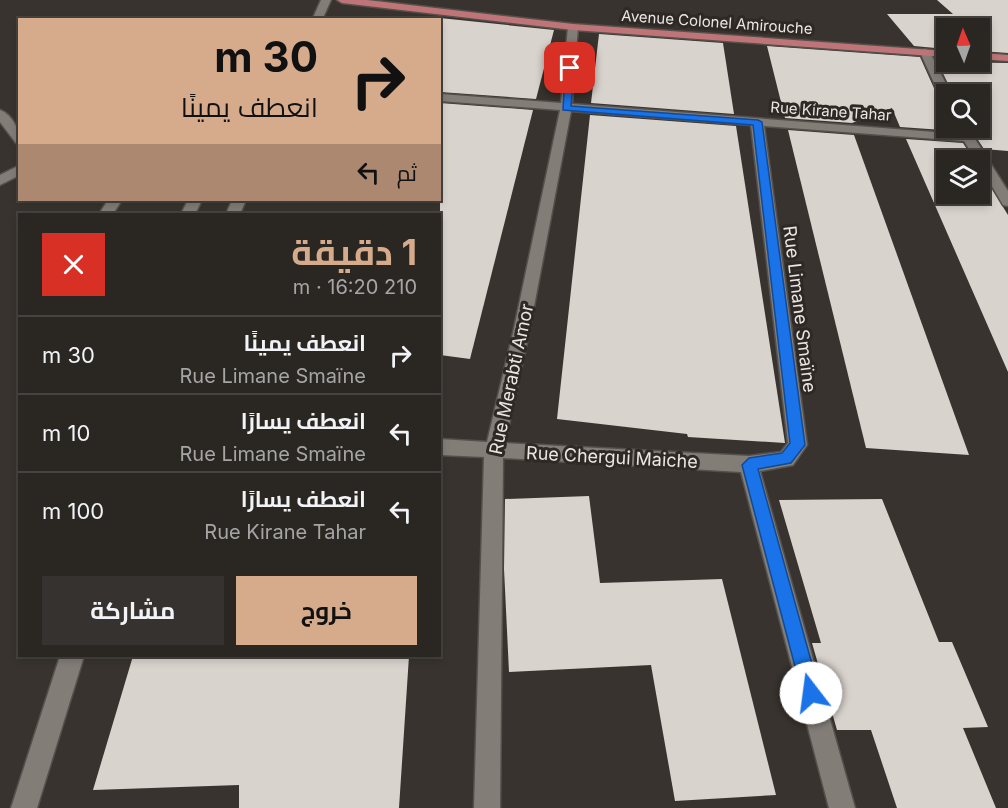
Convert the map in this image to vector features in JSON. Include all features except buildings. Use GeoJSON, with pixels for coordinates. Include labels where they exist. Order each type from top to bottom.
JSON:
{"type":"FeatureCollection","features":[{"type":"Feature","properties":{"kind":"main road","name":"Avenue Colonel Amirouche"},"geometry":{"type":"LineString","coordinates":[[342,0],[573,27],[936,53]]}},
{"type":"Feature","properties":{"kind":"main road"},"geometry":{"type":"LineString","coordinates":[[990,56],[1008,57]]}},
{"type":"Feature","properties":{"kind":"street"},"geometry":{"type":"LineString","coordinates":[[318,18],[326,0]]}},
{"type":"Feature","properties":{"kind":"street","name":"Rue Merabti Amor"},"geometry":{"type":"LineString","coordinates":[[487,808],[494,450],[521,333],[566,108],[573,27]]}},
{"type":"Feature","properties":{"kind":"street"},"geometry":{"type":"LineString","coordinates":[[925,52],[940,84]]}},
{"type":"Feature","properties":{"kind":"street","name":"Rue Kirane Tahar"},"geometry":{"type":"LineString","coordinates":[[441,97],[758,122],[936,131]]}},
{"type":"Feature","properties":{"kind":"street"},"geometry":{"type":"LineString","coordinates":[[0,114],[18,137]]}},
{"type":"Feature","properties":{"kind":"street","name":"Rue Limane Smaïne"},"geometry":{"type":"LineString","coordinates":[[749,465],[786,459],[798,445],[758,122]]}},
{"type":"Feature","properties":{"kind":"street"},"geometry":{"type":"LineString","coordinates":[[968,138],[1008,202]]}},
{"type":"Feature","properties":{"kind":"street"},"geometry":{"type":"LineString","coordinates":[[0,181],[18,171]]}},
{"type":"Feature","properties":{"kind":"street","name":"Rue Chergui Maiche"},"geometry":{"type":"LineString","coordinates":[[441,447],[749,465]]}},
{"type":"Feature","properties":{"kind":"street"},"geometry":{"type":"LineString","coordinates":[[749,465],[842,808]]}},
{"type":"Feature","properties":{"kind":"street"},"geometry":{"type":"LineString","coordinates":[[24,808],[72,657]]}},
{"type":"Feature","properties":{"kind":"route"},"geometry":{"type":"LineString","coordinates":[[570,68],[566,108],[758,122],[798,445],[786,459],[749,465],[811,693]]}}]}
